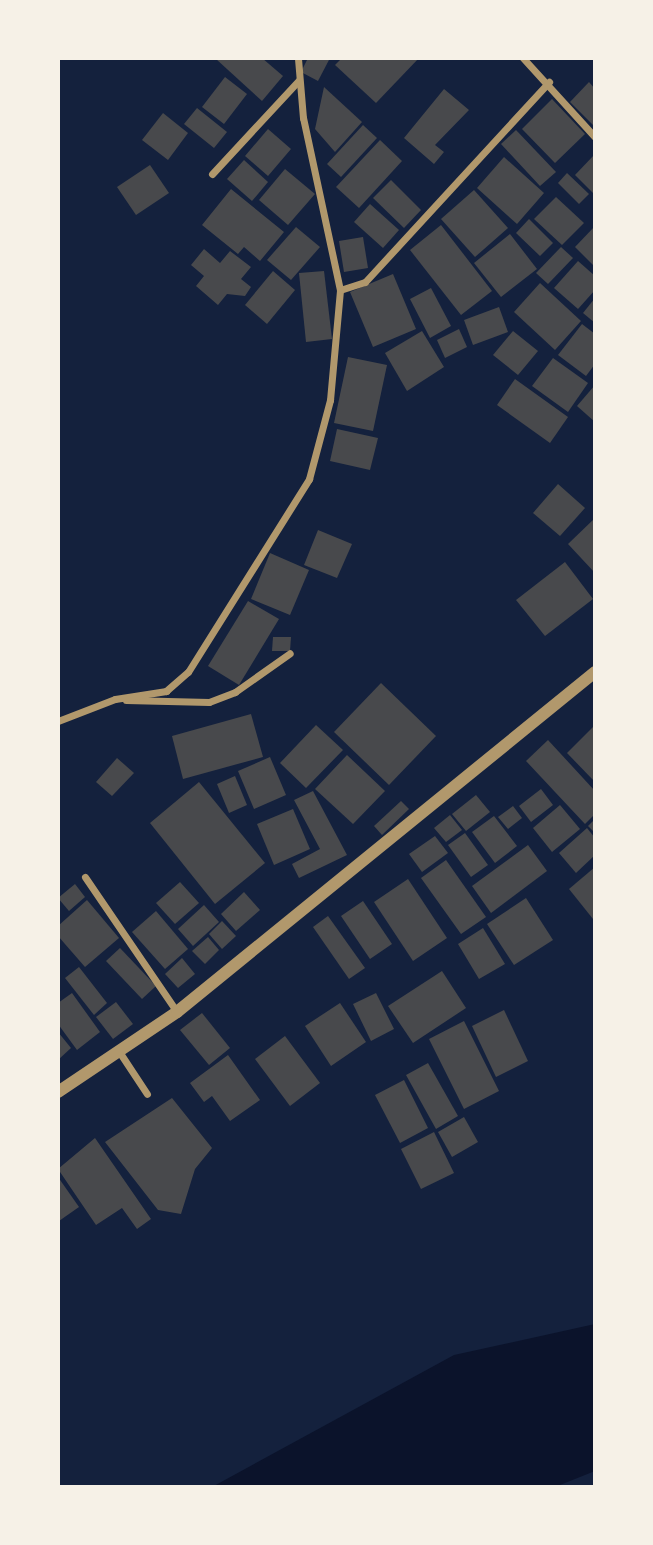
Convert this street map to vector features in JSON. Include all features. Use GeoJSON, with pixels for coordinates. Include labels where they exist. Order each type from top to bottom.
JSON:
{"type":"FeatureCollection","features":[{"type":"Feature","properties":{"kind":"street"},"geometry":{"type":"LineString","coordinates":[[58,722],[115,699],[166,691],[188,672],[309,479],[330,400],[340,290],[298,82],[298,58]]}},
{"type":"Feature","properties":{"kind":"street"},"geometry":{"type":"LineString","coordinates":[[523,58],[550,82],[595,137]]}},
{"type":"Feature","properties":{"kind":"street"},"geometry":{"type":"LineString","coordinates":[[212,174],[298,82]]}},
{"type":"Feature","properties":{"kind":"street"},"geometry":{"type":"LineString","coordinates":[[340,290],[365,282],[550,82]]}},
{"type":"Feature","properties":{"kind":"street"},"geometry":{"type":"LineString","coordinates":[[115,699],[208,702],[235,692],[290,653]]}},
{"type":"Feature","properties":{"kind":"street"},"geometry":{"type":"LineString","coordinates":[[58,1092],[120,1053],[177,1012],[595,672]]}},
{"type":"Feature","properties":{"kind":"street"},"geometry":{"type":"LineString","coordinates":[[85,877],[177,1012]]}},
{"type":"Feature","properties":{"kind":"street"},"geometry":{"type":"LineString","coordinates":[[120,1053],[147,1094]]}},
{"type":"Feature","properties":{"kind":"water"},"geometry":{"type":"Polygon","coordinates":[[[595,1324],[595,1471],[555,1487],[212,1487],[454,1355],[595,1324]]]}},
{"type":"Feature","properties":{"kind":"building"},"geometry":{"type":"Polygon","coordinates":[[[262,58],[283,76],[262,101],[216,59],[262,58]]]}},
{"type":"Feature","properties":{"kind":"building"},"geometry":{"type":"Polygon","coordinates":[[[308,58],[330,58],[318,81],[301,72],[308,58]]]}},
{"type":"Feature","properties":{"kind":"building"},"geometry":{"type":"Polygon","coordinates":[[[342,58],[419,58],[376,103],[335,65],[342,58]]]}},
{"type":"Feature","properties":{"kind":"building"},"geometry":{"type":"Polygon","coordinates":[[[225,77],[247,94],[224,124],[202,107],[225,77]]]}},
{"type":"Feature","properties":{"kind":"building"},"geometry":{"type":"Polygon","coordinates":[[[589,82],[595,89],[595,127],[570,102],[589,82]]]}},
{"type":"Feature","properties":{"kind":"building"},"geometry":{"type":"Polygon","coordinates":[[[324,87],[362,122],[335,152],[315,129],[324,87]]]}},
{"type":"Feature","properties":{"kind":"building"},"geometry":{"type":"Polygon","coordinates":[[[444,89],[469,110],[435,145],[444,152],[434,164],[404,138],[444,89]]]}},
{"type":"Feature","properties":{"kind":"building"},"geometry":{"type":"Polygon","coordinates":[[[552,99],[585,134],[555,163],[522,129],[552,99]]]}},
{"type":"Feature","properties":{"kind":"building"},"geometry":{"type":"Polygon","coordinates":[[[197,108],[227,132],[214,148],[184,124],[197,108]]]}},
{"type":"Feature","properties":{"kind":"building"},"geometry":{"type":"Polygon","coordinates":[[[163,113],[188,133],[168,160],[142,140],[163,113]]]}},
{"type":"Feature","properties":{"kind":"building"},"geometry":{"type":"Polygon","coordinates":[[[363,125],[377,138],[341,177],[327,164],[363,125]]]}},
{"type":"Feature","properties":{"kind":"building"},"geometry":{"type":"Polygon","coordinates":[[[268,129],[291,149],[268,176],[245,156],[268,129]]]}},
{"type":"Feature","properties":{"kind":"building"},"geometry":{"type":"Polygon","coordinates":[[[516,130],[556,172],[540,186],[501,144],[516,130]]]}},
{"type":"Feature","properties":{"kind":"building"},"geometry":{"type":"Polygon","coordinates":[[[380,140],[402,161],[359,208],[336,187],[380,140]]]}},
{"type":"Feature","properties":{"kind":"building"},"geometry":{"type":"Polygon","coordinates":[[[595,154],[595,195],[575,175],[595,154]]]}},
{"type":"Feature","properties":{"kind":"building"},"geometry":{"type":"Polygon","coordinates":[[[504,157],[544,193],[517,224],[477,188],[504,157]]]}},
{"type":"Feature","properties":{"kind":"building"},"geometry":{"type":"Polygon","coordinates":[[[244,160],[268,182],[252,201],[227,179],[244,160]]]}},
{"type":"Feature","properties":{"kind":"building"},"geometry":{"type":"Polygon","coordinates":[[[150,165],[169,193],[136,215],[117,187],[150,165]]]}},
{"type":"Feature","properties":{"kind":"building"},"geometry":{"type":"Polygon","coordinates":[[[285,169],[315,194],[288,225],[259,200],[285,169]]]}},
{"type":"Feature","properties":{"kind":"building"},"geometry":{"type":"Polygon","coordinates":[[[567,173],[589,194],[579,204],[558,183],[567,173]]]}},
{"type":"Feature","properties":{"kind":"building"},"geometry":{"type":"Polygon","coordinates":[[[391,180],[421,210],[404,228],[373,198],[391,180]]]}},
{"type":"Feature","properties":{"kind":"building"},"geometry":{"type":"Polygon","coordinates":[[[231,189],[284,232],[260,261],[244,247],[238,254],[202,225],[231,189]]]}},
{"type":"Feature","properties":{"kind":"building"},"geometry":{"type":"Polygon","coordinates":[[[474,190],[508,228],[475,257],[441,219],[474,190]]]}},
{"type":"Feature","properties":{"kind":"building"},"geometry":{"type":"Polygon","coordinates":[[[556,197],[584,223],[562,245],[534,219],[556,197]]]}},
{"type":"Feature","properties":{"kind":"building"},"geometry":{"type":"Polygon","coordinates":[[[370,204],[399,230],[383,248],[354,222],[370,204]]]}},
{"type":"Feature","properties":{"kind":"building"},"geometry":{"type":"Polygon","coordinates":[[[529,219],[553,243],[540,256],[516,233],[529,219]]]}},
{"type":"Feature","properties":{"kind":"building"},"geometry":{"type":"Polygon","coordinates":[[[441,225],[492,291],[461,315],[410,250],[441,225]]]}},
{"type":"Feature","properties":{"kind":"building"},"geometry":{"type":"Polygon","coordinates":[[[595,226],[595,267],[575,247],[595,226]]]}},
{"type":"Feature","properties":{"kind":"building"},"geometry":{"type":"Polygon","coordinates":[[[296,227],[320,247],[291,280],[267,260],[296,227]]]}},
{"type":"Feature","properties":{"kind":"building"},"geometry":{"type":"Polygon","coordinates":[[[510,234],[537,269],[501,297],[474,263],[510,234]]]}},
{"type":"Feature","properties":{"kind":"building"},"geometry":{"type":"Polygon","coordinates":[[[363,237],[368,268],[344,272],[339,241],[363,237]]]}},
{"type":"Feature","properties":{"kind":"building"},"geometry":{"type":"Polygon","coordinates":[[[561,247],[573,258],[548,284],[536,273],[561,247]]]}},
{"type":"Feature","properties":{"kind":"building"},"geometry":{"type":"Polygon","coordinates":[[[204,249],[220,263],[230,251],[251,267],[241,279],[251,287],[245,296],[227,294],[218,305],[196,286],[204,276],[191,265],[204,249]]]}},
{"type":"Feature","properties":{"kind":"building"},"geometry":{"type":"Polygon","coordinates":[[[578,261],[595,276],[595,290],[578,309],[554,288],[578,261]]]}},
{"type":"Feature","properties":{"kind":"building"},"geometry":{"type":"Polygon","coordinates":[[[273,271],[295,290],[267,324],[245,305],[273,271]]]}},
{"type":"Feature","properties":{"kind":"building"},"geometry":{"type":"Polygon","coordinates":[[[324,271],[332,339],[306,342],[299,273],[324,271]]]}},
{"type":"Feature","properties":{"kind":"building"},"geometry":{"type":"Polygon","coordinates":[[[393,274],[416,329],[373,347],[350,292],[393,274]]]}},
{"type":"Feature","properties":{"kind":"building"},"geometry":{"type":"Polygon","coordinates":[[[540,283],[581,321],[555,350],[514,312],[540,283]]]}},
{"type":"Feature","properties":{"kind":"building"},"geometry":{"type":"Polygon","coordinates":[[[431,288],[451,326],[430,338],[410,299],[431,288]]]}},
{"type":"Feature","properties":{"kind":"building"},"geometry":{"type":"Polygon","coordinates":[[[595,298],[595,323],[583,313],[595,298]]]}},
{"type":"Feature","properties":{"kind":"building"},"geometry":{"type":"Polygon","coordinates":[[[499,307],[508,332],[473,345],[464,320],[499,307]]]}},
{"type":"Feature","properties":{"kind":"building"},"geometry":{"type":"Polygon","coordinates":[[[582,324],[595,334],[595,364],[586,376],[558,355],[582,324]]]}},
{"type":"Feature","properties":{"kind":"building"},"geometry":{"type":"Polygon","coordinates":[[[459,329],[467,347],[445,358],[437,340],[459,329]]]}},
{"type":"Feature","properties":{"kind":"building"},"geometry":{"type":"Polygon","coordinates":[[[422,331],[444,367],[407,391],[385,353],[422,331]]]}},
{"type":"Feature","properties":{"kind":"building"},"geometry":{"type":"Polygon","coordinates":[[[513,331],[538,351],[518,375],[493,355],[513,331]]]}},
{"type":"Feature","properties":{"kind":"building"},"geometry":{"type":"Polygon","coordinates":[[[348,357],[387,365],[373,431],[334,423],[348,357]]]}},
{"type":"Feature","properties":{"kind":"building"},"geometry":{"type":"Polygon","coordinates":[[[553,358],[588,383],[568,412],[532,386],[553,358]]]}},
{"type":"Feature","properties":{"kind":"building"},"geometry":{"type":"Polygon","coordinates":[[[515,379],[568,417],[550,443],[497,405],[515,379]]]}},
{"type":"Feature","properties":{"kind":"building"},"geometry":{"type":"Polygon","coordinates":[[[595,385],[595,422],[577,406],[595,385]]]}},
{"type":"Feature","properties":{"kind":"building"},"geometry":{"type":"Polygon","coordinates":[[[337,429],[378,438],[370,470],[330,461],[337,429]]]}},
{"type":"Feature","properties":{"kind":"building"},"geometry":{"type":"Polygon","coordinates":[[[558,484],[585,508],[560,536],[533,513],[558,484]]]}},
{"type":"Feature","properties":{"kind":"building"},"geometry":{"type":"Polygon","coordinates":[[[595,518],[595,573],[568,544],[595,518]]]}},
{"type":"Feature","properties":{"kind":"building"},"geometry":{"type":"Polygon","coordinates":[[[318,530],[352,544],[337,578],[304,565],[318,530]]]}},
{"type":"Feature","properties":{"kind":"building"},"geometry":{"type":"Polygon","coordinates":[[[270,553],[309,570],[290,615],[251,599],[270,553]]]}},
{"type":"Feature","properties":{"kind":"building"},"geometry":{"type":"Polygon","coordinates":[[[565,562],[593,599],[545,636],[516,600],[565,562]]]}},
{"type":"Feature","properties":{"kind":"building"},"geometry":{"type":"Polygon","coordinates":[[[248,601],[279,619],[239,685],[208,666],[248,601]]]}},
{"type":"Feature","properties":{"kind":"building"},"geometry":{"type":"Polygon","coordinates":[[[273,637],[291,637],[290,651],[272,651],[273,637]]]}},
{"type":"Feature","properties":{"kind":"building"},"geometry":{"type":"Polygon","coordinates":[[[381,683],[436,736],[389,785],[334,732],[381,683]]]}},
{"type":"Feature","properties":{"kind":"building"},"geometry":{"type":"Polygon","coordinates":[[[251,714],[263,757],[183,779],[172,736],[251,714]]]}},
{"type":"Feature","properties":{"kind":"building"},"geometry":{"type":"Polygon","coordinates":[[[316,725],[343,750],[306,788],[280,763],[316,725]]]}},
{"type":"Feature","properties":{"kind":"building"},"geometry":{"type":"Polygon","coordinates":[[[595,725],[595,782],[567,753],[595,725]]]}},
{"type":"Feature","properties":{"kind":"building"},"geometry":{"type":"Polygon","coordinates":[[[548,740],[595,791],[595,814],[585,824],[526,761],[548,740]]]}},
{"type":"Feature","properties":{"kind":"building"},"geometry":{"type":"Polygon","coordinates":[[[347,755],[385,791],[353,824],[315,789],[347,755]]]}},
{"type":"Feature","properties":{"kind":"building"},"geometry":{"type":"Polygon","coordinates":[[[270,757],[286,795],[254,809],[238,771],[270,757]]]}},
{"type":"Feature","properties":{"kind":"building"},"geometry":{"type":"Polygon","coordinates":[[[117,758],[134,773],[112,796],[96,782],[117,758]]]}},
{"type":"Feature","properties":{"kind":"building"},"geometry":{"type":"Polygon","coordinates":[[[235,776],[247,805],[229,813],[217,784],[235,776]]]}},
{"type":"Feature","properties":{"kind":"building"},"geometry":{"type":"Polygon","coordinates":[[[199,782],[265,863],[215,904],[150,823],[199,782]]]}},
{"type":"Feature","properties":{"kind":"building"},"geometry":{"type":"Polygon","coordinates":[[[541,789],[553,805],[531,822],[519,806],[541,789]]]}},
{"type":"Feature","properties":{"kind":"building"},"geometry":{"type":"Polygon","coordinates":[[[313,791],[347,855],[299,878],[292,864],[320,849],[294,800],[313,791]]]}},
{"type":"Feature","properties":{"kind":"building"},"geometry":{"type":"Polygon","coordinates":[[[476,795],[490,812],[466,831],[452,814],[476,795]]]}},
{"type":"Feature","properties":{"kind":"building"},"geometry":{"type":"Polygon","coordinates":[[[401,801],[409,809],[382,835],[374,826],[401,801]]]}},
{"type":"Feature","properties":{"kind":"building"},"geometry":{"type":"Polygon","coordinates":[[[560,805],[580,829],[552,852],[533,828],[560,805]]]}},
{"type":"Feature","properties":{"kind":"building"},"geometry":{"type":"Polygon","coordinates":[[[513,806],[522,818],[508,829],[498,817],[513,806]]]}},
{"type":"Feature","properties":{"kind":"building"},"geometry":{"type":"Polygon","coordinates":[[[293,809],[310,849],[274,865],[257,824],[293,809]]]}},
{"type":"Feature","properties":{"kind":"building"},"geometry":{"type":"Polygon","coordinates":[[[450,815],[462,830],[446,842],[434,828],[450,815]]]}},
{"type":"Feature","properties":{"kind":"building"},"geometry":{"type":"Polygon","coordinates":[[[494,816],[517,846],[495,863],[472,832],[494,816]]]}},
{"type":"Feature","properties":{"kind":"building"},"geometry":{"type":"Polygon","coordinates":[[[595,819],[595,833],[588,826],[595,819]]]}},
{"type":"Feature","properties":{"kind":"building"},"geometry":{"type":"Polygon","coordinates":[[[587,828],[595,838],[595,855],[576,873],[559,853],[587,828]]]}},
{"type":"Feature","properties":{"kind":"building"},"geometry":{"type":"Polygon","coordinates":[[[465,833],[488,865],[471,877],[448,845],[465,833]]]}},
{"type":"Feature","properties":{"kind":"building"},"geometry":{"type":"Polygon","coordinates":[[[435,836],[448,853],[422,872],[409,854],[435,836]]]}},
{"type":"Feature","properties":{"kind":"building"},"geometry":{"type":"Polygon","coordinates":[[[528,845],[547,871],[491,913],[472,886],[528,845]]]}},
{"type":"Feature","properties":{"kind":"building"},"geometry":{"type":"Polygon","coordinates":[[[446,860],[486,917],[461,934],[421,878],[446,860]]]}},
{"type":"Feature","properties":{"kind":"building"},"geometry":{"type":"Polygon","coordinates":[[[595,867],[595,917],[593,919],[569,889],[595,867]]]}},
{"type":"Feature","properties":{"kind":"building"},"geometry":{"type":"Polygon","coordinates":[[[408,879],[447,938],[413,961],[374,902],[408,879]]]}},
{"type":"Feature","properties":{"kind":"building"},"geometry":{"type":"Polygon","coordinates":[[[180,882],[199,903],[175,924],[156,903],[180,882]]]}},
{"type":"Feature","properties":{"kind":"building"},"geometry":{"type":"Polygon","coordinates":[[[75,884],[85,897],[69,911],[58,898],[75,884]]]}},
{"type":"Feature","properties":{"kind":"building"},"geometry":{"type":"Polygon","coordinates":[[[244,892],[260,910],[236,931],[221,914],[244,892]]]}},
{"type":"Feature","properties":{"kind":"building"},"geometry":{"type":"Polygon","coordinates":[[[526,898],[553,940],[514,965],[487,924],[526,898]]]}},
{"type":"Feature","properties":{"kind":"building"},"geometry":{"type":"Polygon","coordinates":[[[87,900],[119,938],[85,967],[58,936],[58,926],[87,900]]]}},
{"type":"Feature","properties":{"kind":"building"},"geometry":{"type":"Polygon","coordinates":[[[363,901],[392,944],[370,959],[341,916],[363,901]]]}},
{"type":"Feature","properties":{"kind":"building"},"geometry":{"type":"Polygon","coordinates":[[[204,905],[219,922],[193,946],[178,929],[204,905]]]}},
{"type":"Feature","properties":{"kind":"building"},"geometry":{"type":"Polygon","coordinates":[[[156,911],[188,949],[165,969],[132,932],[156,911]]]}},
{"type":"Feature","properties":{"kind":"building"},"geometry":{"type":"Polygon","coordinates":[[[328,916],[365,968],[349,979],[313,927],[328,916]]]}},
{"type":"Feature","properties":{"kind":"building"},"geometry":{"type":"Polygon","coordinates":[[[222,921],[236,936],[222,949],[209,934],[222,921]]]}},
{"type":"Feature","properties":{"kind":"building"},"geometry":{"type":"Polygon","coordinates":[[[483,928],[505,964],[479,979],[458,944],[483,928]]]}},
{"type":"Feature","properties":{"kind":"building"},"geometry":{"type":"Polygon","coordinates":[[[208,937],[219,950],[205,964],[192,951],[208,937]]]}},
{"type":"Feature","properties":{"kind":"building"},"geometry":{"type":"Polygon","coordinates":[[[120,948],[156,986],[142,999],[106,961],[120,948]]]}},
{"type":"Feature","properties":{"kind":"building"},"geometry":{"type":"Polygon","coordinates":[[[182,958],[195,974],[178,988],[165,974],[182,958]]]}},
{"type":"Feature","properties":{"kind":"building"},"geometry":{"type":"Polygon","coordinates":[[[79,967],[107,1003],[94,1015],[65,978],[79,967]]]}},
{"type":"Feature","properties":{"kind":"building"},"geometry":{"type":"Polygon","coordinates":[[[442,971],[466,1008],[413,1043],[388,1006],[442,971]]]}},
{"type":"Feature","properties":{"kind":"building"},"geometry":{"type":"Polygon","coordinates":[[[72,993],[100,1032],[77,1050],[58,1024],[58,1003],[72,993]]]}},
{"type":"Feature","properties":{"kind":"building"},"geometry":{"type":"Polygon","coordinates":[[[376,993],[394,1029],[371,1041],[353,1004],[376,993]]]}},
{"type":"Feature","properties":{"kind":"building"},"geometry":{"type":"Polygon","coordinates":[[[116,1002],[133,1024],[113,1039],[96,1017],[116,1002]]]}},
{"type":"Feature","properties":{"kind":"building"},"geometry":{"type":"Polygon","coordinates":[[[340,1003],[366,1042],[331,1066],[305,1026],[340,1003]]]}},
{"type":"Feature","properties":{"kind":"building"},"geometry":{"type":"Polygon","coordinates":[[[504,1010],[528,1061],[496,1077],[472,1026],[504,1010]]]}},
{"type":"Feature","properties":{"kind":"building"},"geometry":{"type":"Polygon","coordinates":[[[202,1013],[230,1048],[209,1065],[180,1030],[202,1013]]]}},
{"type":"Feature","properties":{"kind":"building"},"geometry":{"type":"Polygon","coordinates":[[[464,1021],[499,1091],[464,1109],[429,1039],[464,1021]]]}},
{"type":"Feature","properties":{"kind":"building"},"geometry":{"type":"Polygon","coordinates":[[[58,1032],[71,1048],[58,1060],[58,1032]]]}},
{"type":"Feature","properties":{"kind":"building"},"geometry":{"type":"Polygon","coordinates":[[[285,1036],[320,1083],[290,1106],[255,1059],[285,1036]]]}},
{"type":"Feature","properties":{"kind":"building"},"geometry":{"type":"Polygon","coordinates":[[[228,1055],[260,1100],[230,1121],[212,1096],[204,1102],[190,1083],[228,1055]]]}},
{"type":"Feature","properties":{"kind":"building"},"geometry":{"type":"Polygon","coordinates":[[[428,1063],[458,1116],[436,1129],[406,1075],[428,1063]]]}},
{"type":"Feature","properties":{"kind":"building"},"geometry":{"type":"Polygon","coordinates":[[[404,1080],[428,1128],[400,1143],[375,1095],[404,1080]]]}},
{"type":"Feature","properties":{"kind":"building"},"geometry":{"type":"Polygon","coordinates":[[[172,1098],[212,1148],[195,1169],[181,1214],[158,1210],[105,1142],[172,1098]]]}},
{"type":"Feature","properties":{"kind":"building"},"geometry":{"type":"Polygon","coordinates":[[[464,1117],[478,1142],[452,1157],[438,1132],[464,1117]]]}},
{"type":"Feature","properties":{"kind":"building"},"geometry":{"type":"Polygon","coordinates":[[[434,1132],[454,1173],[421,1189],[401,1149],[434,1132]]]}},
{"type":"Feature","properties":{"kind":"building"},"geometry":{"type":"Polygon","coordinates":[[[95,1138],[151,1219],[137,1229],[122,1208],[96,1225],[58,1169],[95,1138]]]}},
{"type":"Feature","properties":{"kind":"building"},"geometry":{"type":"Polygon","coordinates":[[[58,1177],[79,1207],[59,1221],[58,1218],[58,1177]]]}}]}
